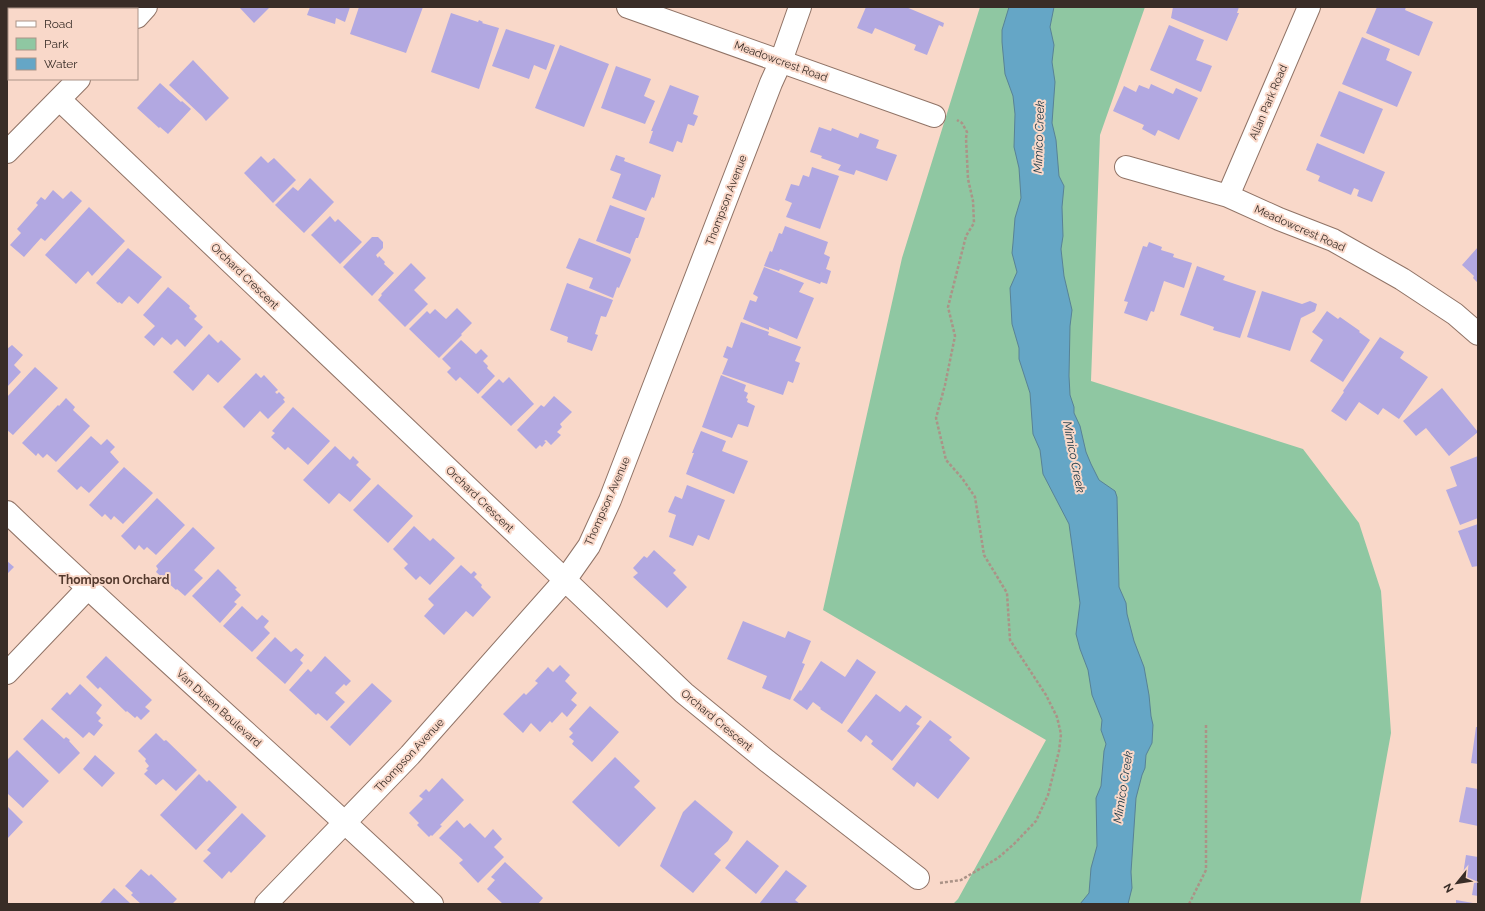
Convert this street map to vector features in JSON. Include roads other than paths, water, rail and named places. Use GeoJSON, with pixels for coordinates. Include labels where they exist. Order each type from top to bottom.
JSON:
{"type":"FeatureCollection","features":[{"type":"Feature","properties":{"kind":"street"},"geometry":{"type":"LineString","coordinates":[[138,16],[146,7]]}},
{"type":"Feature","properties":{"kind":"street","name":"Meadowcrest Road"},"geometry":{"type":"LineString","coordinates":[[628,7],[934,116]]}},
{"type":"Feature","properties":{"kind":"street","name":"Thompson Avenue"},"geometry":{"type":"LineString","coordinates":[[266,904],[410,755],[565,580],[589,546],[610,500],[768,90],[781,61],[800,7]]}},
{"type":"Feature","properties":{"kind":"street","name":"Allan Park Road"},"geometry":{"type":"LineString","coordinates":[[1228,196],[1309,7]]}},
{"type":"Feature","properties":{"kind":"street"},"geometry":{"type":"LineString","coordinates":[[7,152],[78,80]]}},
{"type":"Feature","properties":{"kind":"street","name":"Orchard Crescent"},"geometry":{"type":"LineString","coordinates":[[60,100],[690,698],[766,761],[918,878]]}},
{"type":"Feature","properties":{"kind":"street","name":"Meadowcrest Road"},"geometry":{"type":"LineString","coordinates":[[1126,167],[1228,196],[1340,244],[1402,279],[1455,314],[1478,334]]}},
{"type":"Feature","properties":{"kind":"street","name":"Van Dusen Boulevard"},"geometry":{"type":"LineString","coordinates":[[7,512],[87,589],[345,822],[432,904]]}},
{"type":"Feature","properties":{"kind":"street"},"geometry":{"type":"LineString","coordinates":[[7,673],[87,589]]}},
{"type":"Feature","properties":{"kind":"water","name":"Mimico Creek"},"geometry":{"type":"Polygon","coordinates":[[[1009,7],[1054,7],[1050,27],[1054,45],[1052,62],[1055,82],[1052,123],[1056,140],[1059,176],[1064,186],[1062,207],[1063,236],[1061,249],[1064,276],[1072,310],[1070,326],[1070,395],[1074,407],[1074,413],[1080,426],[1086,452],[1091,464],[1099,480],[1115,491],[1117,497],[1119,587],[1126,603],[1127,614],[1134,641],[1144,667],[1153,725],[1152,743],[1146,755],[1145,768],[1136,798],[1131,872],[1132,888],[1128,904],[1080,904],[1089,893],[1091,868],[1097,846],[1096,798],[1101,786],[1106,744],[1101,730],[1102,720],[1092,695],[1088,670],[1076,634],[1080,603],[1069,524],[1043,474],[1040,450],[1033,434],[1030,393],[1019,359],[1019,348],[1012,324],[1010,288],[1017,272],[1012,253],[1015,218],[1021,198],[1019,168],[1014,147],[1015,114],[1013,96],[1005,74],[1002,42],[1002,30],[1009,7]]]}},
{"type":"Feature","properties":{"kind":"district","name":"Thompson Orchard"},"geometry":{"type":"Point","coordinates":[114,580]}}]}
